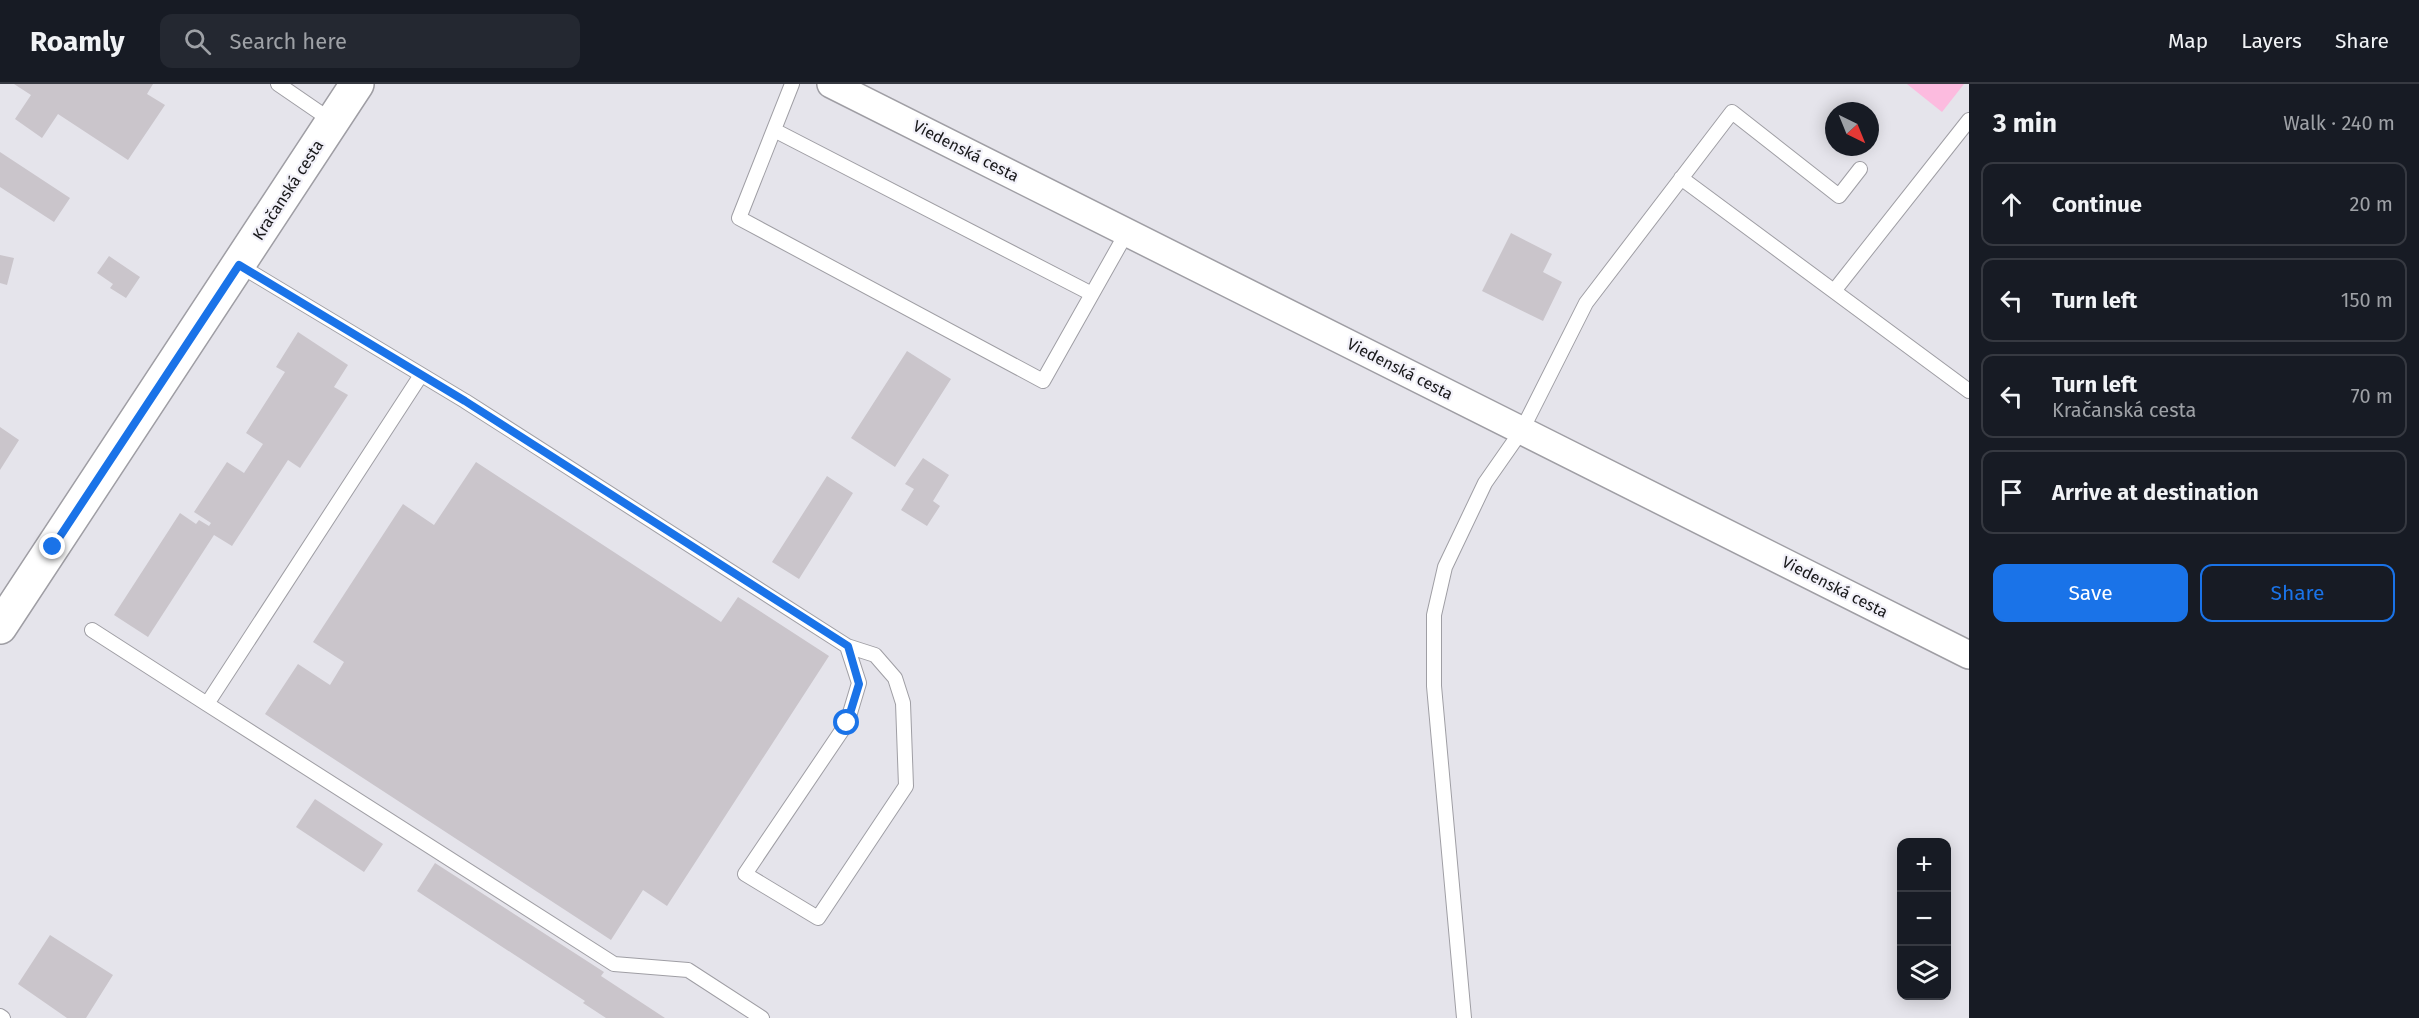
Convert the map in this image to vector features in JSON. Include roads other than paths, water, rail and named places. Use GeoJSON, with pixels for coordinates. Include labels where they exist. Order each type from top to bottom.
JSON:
{"type":"FeatureCollection","features":[{"type":"Feature","properties":{"kind":"street","name":"Kračanská cesta"},"geometry":{"type":"LineString","coordinates":[[0,627],[357,84]]}},
{"type":"Feature","properties":{"kind":"street"},"geometry":{"type":"LineString","coordinates":[[335,117],[375,84]]}},
{"type":"Feature","properties":{"kind":"street","name":"Viedenská cesta"},"geometry":{"type":"LineString","coordinates":[[831,84],[1969,655]]}},
{"type":"Feature","properties":{"kind":"lane"},"geometry":{"type":"LineString","coordinates":[[278,84],[335,117]]}},
{"type":"Feature","properties":{"kind":"lane"},"geometry":{"type":"LineString","coordinates":[[792,84],[740,218],[1043,381],[1127,232]]}},
{"type":"Feature","properties":{"kind":"lane"},"geometry":{"type":"LineString","coordinates":[[1464,1018],[1434,687],[1434,615],[1445,567],[1485,483],[1522,430],[1586,303],[1732,112],[1839,196],[1860,170]]}},
{"type":"Feature","properties":{"kind":"lane"},"geometry":{"type":"LineString","coordinates":[[1834,291],[1969,120]]}},
{"type":"Feature","properties":{"kind":"lane"},"geometry":{"type":"LineString","coordinates":[[774,130],[1092,294]]}},
{"type":"Feature","properties":{"kind":"lane"},"geometry":{"type":"LineString","coordinates":[[1681,178],[1969,391]]}},
{"type":"Feature","properties":{"kind":"lane"},"geometry":{"type":"LineString","coordinates":[[239,265],[421,375],[848,646],[875,655],[895,678],[903,703],[906,786],[818,918],[745,873],[847,723],[859,684],[848,646]]}},
{"type":"Feature","properties":{"kind":"lane"},"geometry":{"type":"LineString","coordinates":[[207,704],[421,375]]}},
{"type":"Feature","properties":{"kind":"lane"},"geometry":{"type":"LineString","coordinates":[[92,630],[614,964],[688,970],[762,1018]]}}]}
